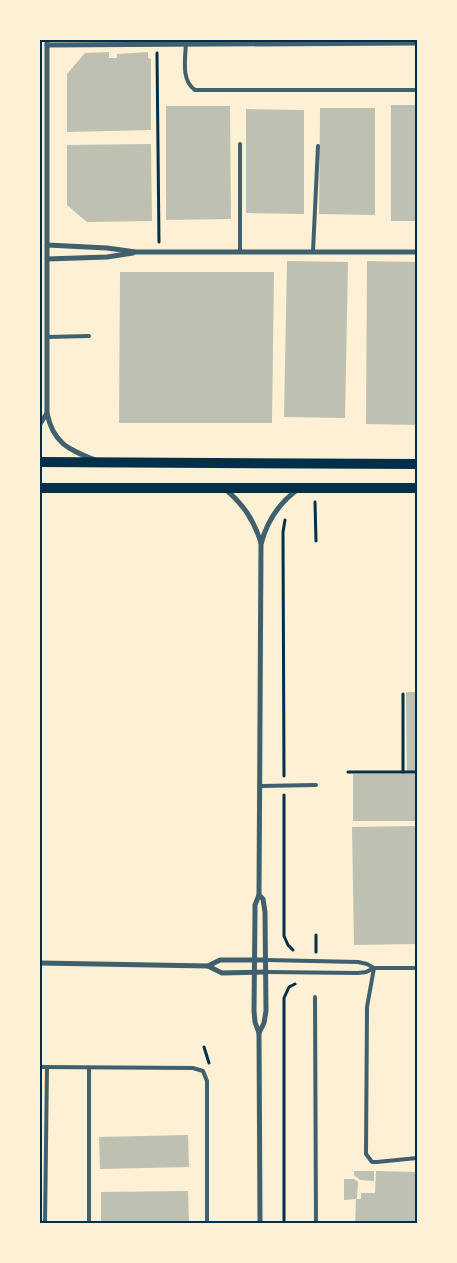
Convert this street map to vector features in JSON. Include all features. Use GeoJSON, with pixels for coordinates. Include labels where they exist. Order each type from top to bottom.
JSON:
{"type":"FeatureCollection","features":[{"type":"Feature","properties":{"kind":"main road"},"geometry":{"type":"LineString","coordinates":[[40,462],[417,464]]}},
{"type":"Feature","properties":{"kind":"main road"},"geometry":{"type":"LineString","coordinates":[[40,488],[417,488]]}},
{"type":"Feature","properties":{"kind":"street"},"geometry":{"type":"LineString","coordinates":[[102,462],[71,450],[62,443],[54,434],[49,424],[47,413],[47,43],[417,43]]}},
{"type":"Feature","properties":{"kind":"street"},"geometry":{"type":"LineString","coordinates":[[47,245],[107,248],[136,252],[417,252]]}},
{"type":"Feature","properties":{"kind":"street"},"geometry":{"type":"LineString","coordinates":[[47,259],[107,257],[136,252]]}},
{"type":"Feature","properties":{"kind":"street"},"geometry":{"type":"LineString","coordinates":[[40,424],[47,413]]}},
{"type":"Feature","properties":{"kind":"street"},"geometry":{"type":"LineString","coordinates":[[223,487],[252,519],[261,544]]}},
{"type":"Feature","properties":{"kind":"street"},"geometry":{"type":"LineString","coordinates":[[260,1223],[259,1033],[254,1017],[254,960],[255,905],[259,895],[261,544],[270,519],[278,507],[300,488]]}},
{"type":"Feature","properties":{"kind":"street"},"geometry":{"type":"LineString","coordinates":[[259,895],[263,899],[265,912],[266,960],[266,1017],[259,1033]]}},
{"type":"Feature","properties":{"kind":"street"},"geometry":{"type":"LineString","coordinates":[[208,966],[220,960],[266,960]]}},
{"type":"Feature","properties":{"kind":"street"},"geometry":{"type":"LineString","coordinates":[[40,963],[208,966],[222,973],[266,972]]}},
{"type":"Feature","properties":{"kind":"lane"},"geometry":{"type":"LineString","coordinates":[[186,42],[185,76],[187,82],[195,90],[417,90]]}},
{"type":"Feature","properties":{"kind":"lane"},"geometry":{"type":"LineString","coordinates":[[240,144],[240,251]]}},
{"type":"Feature","properties":{"kind":"lane"},"geometry":{"type":"LineString","coordinates":[[313,252],[318,146]]}},
{"type":"Feature","properties":{"kind":"lane"},"geometry":{"type":"LineString","coordinates":[[47,337],[89,336]]}},
{"type":"Feature","properties":{"kind":"lane"},"geometry":{"type":"LineString","coordinates":[[260,786],[316,785]]}},
{"type":"Feature","properties":{"kind":"lane"},"geometry":{"type":"LineString","coordinates":[[266,960],[358,962],[374,968]]}},
{"type":"Feature","properties":{"kind":"lane"},"geometry":{"type":"LineString","coordinates":[[374,968],[367,1007],[366,1154],[372,1162],[417,1158]]}},
{"type":"Feature","properties":{"kind":"lane"},"geometry":{"type":"LineString","coordinates":[[266,972],[362,973],[374,968],[417,968]]}},
{"type":"Feature","properties":{"kind":"lane"},"geometry":{"type":"LineString","coordinates":[[315,997],[316,1223]]}},
{"type":"Feature","properties":{"kind":"lane"},"geometry":{"type":"LineString","coordinates":[[40,1068],[198,1068],[203,1071],[207,1080],[207,1223]]}},
{"type":"Feature","properties":{"kind":"lane"},"geometry":{"type":"LineString","coordinates":[[45,1223],[48,1068]]}},
{"type":"Feature","properties":{"kind":"lane"},"geometry":{"type":"LineString","coordinates":[[89,1068],[89,1223]]}},
{"type":"Feature","properties":{"kind":"path"},"geometry":{"type":"LineString","coordinates":[[157,44],[159,252]]}},
{"type":"Feature","properties":{"kind":"path"},"geometry":{"type":"LineString","coordinates":[[307,502],[315,502],[316,541]]}},
{"type":"Feature","properties":{"kind":"path"},"geometry":{"type":"LineString","coordinates":[[286,516],[283,532],[284,936],[288,945],[296,951]]}},
{"type":"Feature","properties":{"kind":"path"},"geometry":{"type":"LineString","coordinates":[[403,694],[403,772]]}},
{"type":"Feature","properties":{"kind":"path"},"geometry":{"type":"LineString","coordinates":[[348,772],[417,772]]}},
{"type":"Feature","properties":{"kind":"path"},"geometry":{"type":"LineString","coordinates":[[308,952],[316,952]]}},
{"type":"Feature","properties":{"kind":"path"},"geometry":{"type":"LineString","coordinates":[[284,1223],[284,998],[289,987],[299,983]]}},
{"type":"Feature","properties":{"kind":"building"},"geometry":{"type":"Polygon","coordinates":[[[109,52],[109,58],[117,58],[117,54],[148,52],[148,58],[151,59],[151,130],[67,132],[67,74],[85,53],[109,52]]]}},
{"type":"Feature","properties":{"kind":"building"},"geometry":{"type":"Polygon","coordinates":[[[391,105],[417,105],[417,221],[391,221],[391,105]]]}},
{"type":"Feature","properties":{"kind":"building"},"geometry":{"type":"Polygon","coordinates":[[[166,106],[230,106],[231,219],[166,220],[166,106]]]}},
{"type":"Feature","properties":{"kind":"building"},"geometry":{"type":"Polygon","coordinates":[[[320,108],[375,108],[375,215],[319,214],[320,108]]]}},
{"type":"Feature","properties":{"kind":"building"},"geometry":{"type":"Polygon","coordinates":[[[246,109],[304,110],[304,214],[246,213],[246,109]]]}},
{"type":"Feature","properties":{"kind":"building"},"geometry":{"type":"Polygon","coordinates":[[[151,144],[152,221],[87,222],[67,205],[67,145],[151,144]]]}},
{"type":"Feature","properties":{"kind":"building"},"geometry":{"type":"Polygon","coordinates":[[[287,261],[348,262],[345,418],[284,417],[287,261]]]}},
{"type":"Feature","properties":{"kind":"building"},"geometry":{"type":"Polygon","coordinates":[[[367,261],[417,262],[417,425],[366,424],[367,261]]]}},
{"type":"Feature","properties":{"kind":"building"},"geometry":{"type":"Polygon","coordinates":[[[120,272],[274,272],[272,423],[119,423],[120,272]]]}},
{"type":"Feature","properties":{"kind":"building"},"geometry":{"type":"Polygon","coordinates":[[[406,692],[417,692],[417,771],[407,771],[406,692]]]}},
{"type":"Feature","properties":{"kind":"building"},"geometry":{"type":"Polygon","coordinates":[[[353,774],[417,774],[417,821],[353,821],[353,774]]]}},
{"type":"Feature","properties":{"kind":"building"},"geometry":{"type":"Polygon","coordinates":[[[417,826],[417,944],[354,945],[352,827],[417,826]]]}},
{"type":"Feature","properties":{"kind":"building"},"geometry":{"type":"Polygon","coordinates":[[[188,1135],[189,1167],[100,1169],[99,1137],[188,1135]]]}},
{"type":"Feature","properties":{"kind":"building"},"geometry":{"type":"Polygon","coordinates":[[[354,1171],[374,1171],[374,1181],[360,1180],[354,1175],[354,1171]]]}},
{"type":"Feature","properties":{"kind":"building"},"geometry":{"type":"Polygon","coordinates":[[[376,1171],[417,1172],[415,1223],[355,1223],[356,1199],[361,1199],[361,1193],[375,1193],[376,1171]]]}},
{"type":"Feature","properties":{"kind":"building"},"geometry":{"type":"Polygon","coordinates":[[[344,1179],[354,1179],[358,1182],[356,1199],[344,1200],[344,1179]]]}},
{"type":"Feature","properties":{"kind":"building"},"geometry":{"type":"Polygon","coordinates":[[[188,1191],[189,1221],[101,1223],[101,1192],[188,1191]]]}}]}
